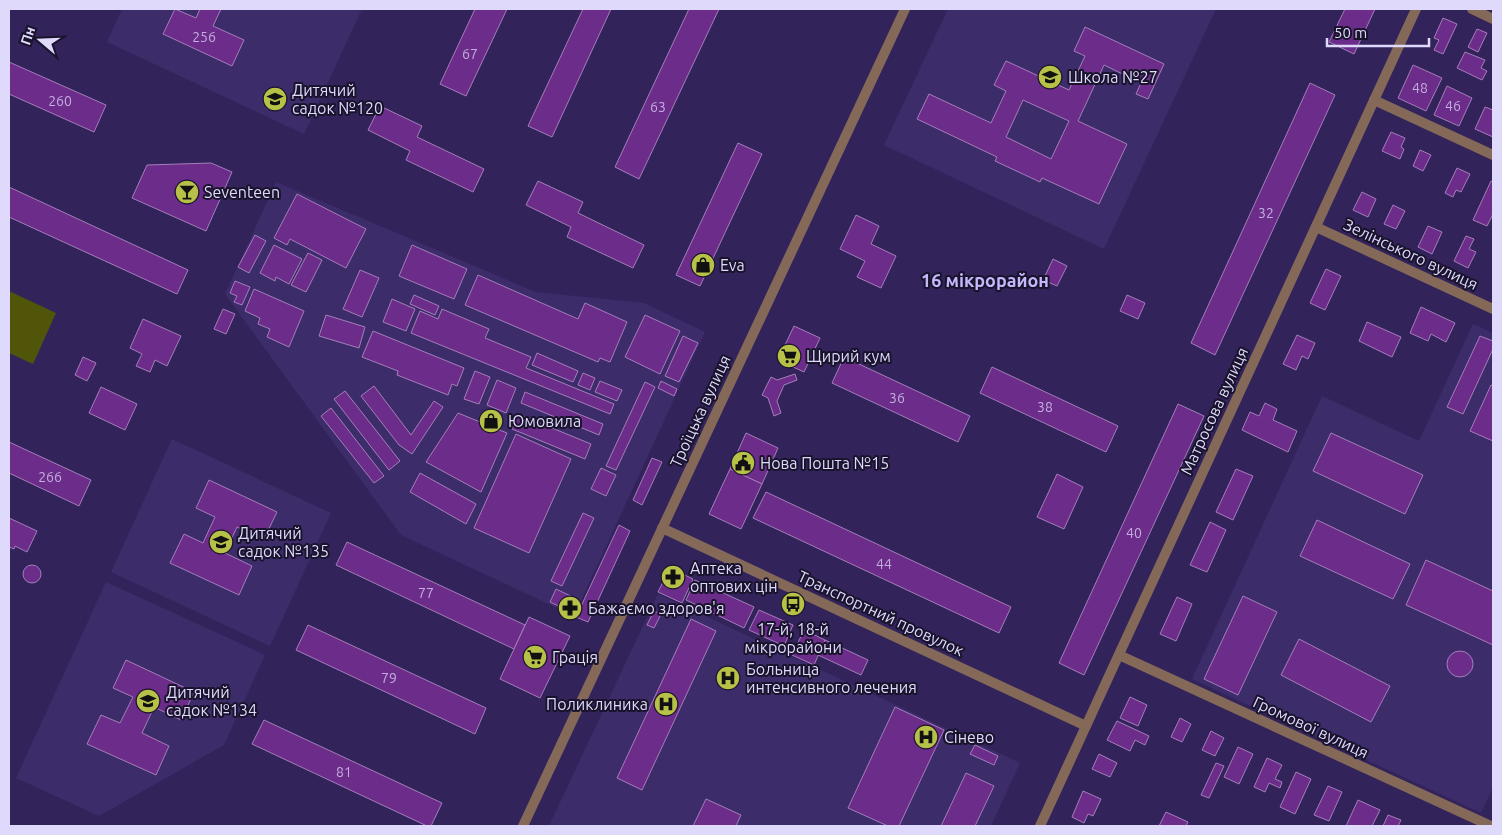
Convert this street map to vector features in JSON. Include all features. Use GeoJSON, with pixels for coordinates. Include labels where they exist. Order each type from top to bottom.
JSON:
{"type":"FeatureCollection","features":[{"type":"Feature","properties":{"kind":"street","name":"Троїцька вулиця"},"geometry":{"type":"LineString","coordinates":[[523,826],[905,9]]}},
{"type":"Feature","properties":{"kind":"street","name":"Матросова вулиця"},"geometry":{"type":"LineString","coordinates":[[1041,826],[1416,9]]}},
{"type":"Feature","properties":{"kind":"street"},"geometry":{"type":"LineString","coordinates":[[1472,9],[1493,19]]}},
{"type":"Feature","properties":{"kind":"street"},"geometry":{"type":"LineString","coordinates":[[1374,100],[1493,155]]}},
{"type":"Feature","properties":{"kind":"street","name":"Зелінського вулиця"},"geometry":{"type":"LineString","coordinates":[[1316,227],[1493,309]]}},
{"type":"Feature","properties":{"kind":"street","name":"Транспортний провулок"},"geometry":{"type":"LineString","coordinates":[[662,528],[1086,726]]}},
{"type":"Feature","properties":{"kind":"street","name":"Громової вулиця"},"geometry":{"type":"LineString","coordinates":[[1119,654],[1491,826]]}},
{"type":"Feature","properties":{"kind":"shaded area","name":"Дитячий садок №120"},"geometry":{"type":"Polygon","coordinates":[[[122,9],[362,9],[304,134],[107,42],[122,9]]]}},
{"type":"Feature","properties":{"kind":"shaded area","name":"Школа №27"},"geometry":{"type":"Polygon","coordinates":[[[948,9],[1216,9],[1104,249],[884,145],[948,9]]]}},
{"type":"Feature","properties":{"kind":"shaded area","name":"Юмовила"},"geometry":{"type":"Polygon","coordinates":[[[276,182],[536,292],[644,303],[705,332],[574,616],[401,535],[225,294],[276,182]]]}},
{"type":"Feature","properties":{"kind":"shaded area"},"geometry":{"type":"Polygon","coordinates":[[[9,291],[56,313],[33,364],[9,353],[9,291]]]}},
{"type":"Feature","properties":{"kind":"shaded area"},"geometry":{"type":"Polygon","coordinates":[[[1473,324],[1493,333],[1493,787],[1481,813],[1192,679],[1322,396],[1419,441],[1473,324]]]}},
{"type":"Feature","properties":{"kind":"shaded area","name":"Дитячий садок №135"},"geometry":{"type":"Polygon","coordinates":[[[172,439],[331,513],[270,646],[111,572],[172,439]]]}},
{"type":"Feature","properties":{"kind":"shaded area","name":"Дитячий садок №134"},"geometry":{"type":"Polygon","coordinates":[[[106,582],[265,655],[224,745],[99,816],[16,778],[106,582]]]}},
{"type":"Feature","properties":{"kind":"shaded area","name":"Больница интенсивного лечения"},"geometry":{"type":"Polygon","coordinates":[[[658,594],[1020,763],[991,826],[549,826],[658,594]]]}},
{"type":"Feature","properties":{"kind":"building"},"geometry":{"type":"Polygon","coordinates":[[[175,9],[196,18],[200,9],[221,9],[213,26],[244,40],[232,66],[163,34],[175,9]]]}},
{"type":"Feature","properties":{"kind":"building"},"geometry":{"type":"Polygon","coordinates":[[[475,9],[507,9],[466,96],[440,84],[475,9]]]}},
{"type":"Feature","properties":{"kind":"building"},"geometry":{"type":"Polygon","coordinates":[[[583,9],[611,9],[552,137],[528,126],[583,9]]]}},
{"type":"Feature","properties":{"kind":"building"},"geometry":{"type":"Polygon","coordinates":[[[689,9],[719,9],[639,179],[615,167],[689,9]]]}},
{"type":"Feature","properties":{"kind":"building"},"geometry":{"type":"Polygon","coordinates":[[[1345,9],[1375,9],[1354,54],[1329,42],[1345,9]]]}},
{"type":"Feature","properties":{"kind":"building"},"geometry":{"type":"Polygon","coordinates":[[[1443,18],[1457,24],[1443,54],[1434,50],[1439,40],[1434,38],[1443,18]]]}},
{"type":"Feature","properties":{"kind":"building"},"geometry":{"type":"Polygon","coordinates":[[[1085,27],[1164,64],[1148,99],[1136,94],[1141,83],[1104,65],[1078,121],[1127,144],[1099,204],[1042,178],[1040,182],[995,161],[997,157],[917,119],[929,94],[991,123],[1006,91],[994,85],[1006,61],[1069,90],[1085,56],[1074,51],[1085,27]],[[1023,100],[1006,137],[1051,159],[1069,121],[1023,100]]]}},
{"type":"Feature","properties":{"kind":"building"},"geometry":{"type":"Polygon","coordinates":[[[1477,29],[1487,33],[1478,52],[1468,47],[1477,29]]]}},
{"type":"Feature","properties":{"kind":"building"},"geometry":{"type":"Polygon","coordinates":[[[1465,52],[1485,60],[1481,68],[1487,71],[1482,80],[1457,68],[1465,52]]]}},
{"type":"Feature","properties":{"kind":"building"},"geometry":{"type":"Polygon","coordinates":[[[9,62],[106,105],[94,132],[9,94],[9,62]]]}},
{"type":"Feature","properties":{"kind":"building"},"geometry":{"type":"Polygon","coordinates":[[[1413,65],[1442,78],[1426,111],[1398,98],[1413,65]]]}},
{"type":"Feature","properties":{"kind":"building"},"geometry":{"type":"Polygon","coordinates":[[[1310,83],[1335,95],[1215,355],[1191,343],[1310,83]]]}},
{"type":"Feature","properties":{"kind":"building"},"geometry":{"type":"Polygon","coordinates":[[[1447,86],[1472,98],[1459,126],[1434,115],[1447,86]]]}},
{"type":"Feature","properties":{"kind":"building"},"geometry":{"type":"Polygon","coordinates":[[[380,106],[422,126],[417,137],[484,169],[473,192],[406,160],[410,151],[368,130],[380,106]]]}},
{"type":"Feature","properties":{"kind":"building"},"geometry":{"type":"Polygon","coordinates":[[[1485,107],[1493,110],[1493,137],[1475,129],[1485,107]]]}},
{"type":"Feature","properties":{"kind":"building"},"geometry":{"type":"Polygon","coordinates":[[[1391,132],[1405,138],[1401,147],[1404,149],[1400,159],[1382,151],[1391,132]]]}},
{"type":"Feature","properties":{"kind":"building"},"geometry":{"type":"Polygon","coordinates":[[[738,143],[762,154],[700,286],[676,275],[738,143]]]}},
{"type":"Feature","properties":{"kind":"building"},"geometry":{"type":"Polygon","coordinates":[[[1420,150],[1431,155],[1423,171],[1413,166],[1420,150]]]}},
{"type":"Feature","properties":{"kind":"building"},"geometry":{"type":"Polygon","coordinates":[[[211,163],[232,172],[206,231],[132,198],[147,165],[211,163]]]}},
{"type":"Feature","properties":{"kind":"building"},"geometry":{"type":"Polygon","coordinates":[[[1457,168],[1470,174],[1461,192],[1456,190],[1453,197],[1445,193],[1457,168]]]}},
{"type":"Feature","properties":{"kind":"building"},"geometry":{"type":"Polygon","coordinates":[[[538,181],[583,202],[578,213],[644,245],[633,268],[567,237],[571,227],[526,205],[538,181]]]}},
{"type":"Feature","properties":{"kind":"building"},"geometry":{"type":"Polygon","coordinates":[[[1491,181],[1493,182],[1493,214],[1487,226],[1473,220],[1491,181]]]}},
{"type":"Feature","properties":{"kind":"building"},"geometry":{"type":"Polygon","coordinates":[[[9,187],[188,270],[177,294],[9,217],[9,187]]]}},
{"type":"Feature","properties":{"kind":"building"},"geometry":{"type":"Polygon","coordinates":[[[1362,192],[1376,199],[1368,217],[1353,210],[1362,192]]]}},
{"type":"Feature","properties":{"kind":"building"},"geometry":{"type":"Polygon","coordinates":[[[297,194],[366,229],[346,268],[290,239],[287,245],[274,238],[297,194]]]}},
{"type":"Feature","properties":{"kind":"building"},"geometry":{"type":"Polygon","coordinates":[[[1393,205],[1405,211],[1396,229],[1384,224],[1393,205]]]}},
{"type":"Feature","properties":{"kind":"building"},"geometry":{"type":"Polygon","coordinates":[[[856,215],[879,226],[871,244],[896,256],[881,288],[857,277],[865,261],[840,249],[856,215]]]}},
{"type":"Feature","properties":{"kind":"building"},"geometry":{"type":"Polygon","coordinates":[[[1428,226],[1442,232],[1432,254],[1418,247],[1428,226]]]}},
{"type":"Feature","properties":{"kind":"building"},"geometry":{"type":"Polygon","coordinates":[[[255,235],[266,241],[249,273],[238,267],[255,235]]]}},
{"type":"Feature","properties":{"kind":"building"},"geometry":{"type":"Polygon","coordinates":[[[1466,236],[1474,239],[1469,249],[1476,252],[1468,268],[1454,261],[1466,236]]]}},
{"type":"Feature","properties":{"kind":"building"},"geometry":{"type":"Polygon","coordinates":[[[274,245],[302,259],[289,284],[276,277],[275,281],[260,273],[274,245]]]}},
{"type":"Feature","properties":{"kind":"building"},"geometry":{"type":"Polygon","coordinates":[[[412,245],[467,269],[454,299],[399,276],[412,245]]]}},
{"type":"Feature","properties":{"kind":"building"},"geometry":{"type":"Polygon","coordinates":[[[308,253],[322,260],[306,292],[291,285],[308,253]]]}},
{"type":"Feature","properties":{"kind":"building"},"geometry":{"type":"Polygon","coordinates":[[[1053,259],[1067,266],[1057,286],[1043,280],[1053,259]]]}},
{"type":"Feature","properties":{"kind":"building"},"geometry":{"type":"Polygon","coordinates":[[[1326,269],[1341,276],[1325,310],[1310,303],[1326,269]]]}},
{"type":"Feature","properties":{"kind":"building"},"geometry":{"type":"Polygon","coordinates":[[[360,270],[379,278],[362,317],[343,309],[360,270]]]}},
{"type":"Feature","properties":{"kind":"building"},"geometry":{"type":"Polygon","coordinates":[[[478,275],[578,319],[585,303],[627,322],[610,362],[600,358],[598,362],[465,305],[478,275]]]}},
{"type":"Feature","properties":{"kind":"building"},"geometry":{"type":"Polygon","coordinates":[[[235,281],[250,287],[242,305],[234,302],[237,296],[230,293],[235,281]]]}},
{"type":"Feature","properties":{"kind":"building"},"geometry":{"type":"Polygon","coordinates":[[[254,289],[304,311],[289,347],[267,337],[270,329],[258,324],[260,318],[245,311],[254,289]]]}},
{"type":"Feature","properties":{"kind":"building"},"geometry":{"type":"Polygon","coordinates":[[[414,295],[439,306],[435,315],[410,304],[414,295]]]}},
{"type":"Feature","properties":{"kind":"building"},"geometry":{"type":"Polygon","coordinates":[[[1127,295],[1145,303],[1138,319],[1120,311],[1127,295]]]}},
{"type":"Feature","properties":{"kind":"building"},"geometry":{"type":"Polygon","coordinates":[[[392,299],[415,309],[406,331],[383,322],[392,299]]]}},
{"type":"Feature","properties":{"kind":"building"},"geometry":{"type":"Polygon","coordinates":[[[1421,307],[1455,323],[1446,342],[1431,334],[1428,341],[1410,333],[1421,307]]]}},
{"type":"Feature","properties":{"kind":"building"},"geometry":{"type":"Polygon","coordinates":[[[223,309],[235,314],[226,334],[214,329],[223,309]]]}},
{"type":"Feature","properties":{"kind":"building"},"geometry":{"type":"Polygon","coordinates":[[[442,309],[489,329],[485,338],[531,357],[526,368],[614,404],[610,414],[411,333],[420,311],[438,319],[442,309]]]}},
{"type":"Feature","properties":{"kind":"building"},"geometry":{"type":"Polygon","coordinates":[[[326,315],[365,327],[359,348],[319,336],[326,315]]]}},
{"type":"Feature","properties":{"kind":"building"},"geometry":{"type":"Polygon","coordinates":[[[645,315],[680,331],[660,374],[625,357],[645,315]]]}},
{"type":"Feature","properties":{"kind":"building"},"geometry":{"type":"Polygon","coordinates":[[[143,319],[181,336],[167,366],[155,360],[150,372],[136,366],[142,354],[130,348],[143,319]]]}},
{"type":"Feature","properties":{"kind":"building"},"geometry":{"type":"Polygon","coordinates":[[[1367,322],[1401,337],[1392,357],[1359,341],[1367,322]]]}},
{"type":"Feature","properties":{"kind":"building"},"geometry":{"type":"Polygon","coordinates":[[[794,326],[820,338],[804,372],[778,360],[794,326]]]}},
{"type":"Feature","properties":{"kind":"building"},"geometry":{"type":"Polygon","coordinates":[[[373,331],[464,368],[457,386],[452,384],[448,395],[397,375],[398,371],[362,357],[373,331]]]}},
{"type":"Feature","properties":{"kind":"building"},"geometry":{"type":"Polygon","coordinates":[[[1297,335],[1315,343],[1308,359],[1302,356],[1296,370],[1283,364],[1297,335]]]}},
{"type":"Feature","properties":{"kind":"building"},"geometry":{"type":"Polygon","coordinates":[[[683,336],[698,343],[679,382],[665,376],[683,336]]]}},
{"type":"Feature","properties":{"kind":"building"},"geometry":{"type":"Polygon","coordinates":[[[1480,336],[1493,341],[1493,349],[1463,414],[1447,407],[1480,336]]]}},
{"type":"Feature","properties":{"kind":"building"},"geometry":{"type":"Polygon","coordinates":[[[537,353],[578,371],[573,382],[532,365],[537,353]]]}},
{"type":"Feature","properties":{"kind":"building"},"geometry":{"type":"Polygon","coordinates":[[[83,357],[96,363],[87,381],[75,375],[83,357]]]}},
{"type":"Feature","properties":{"kind":"building"},"geometry":{"type":"Polygon","coordinates":[[[844,357],[970,416],[958,442],[832,383],[844,357]]]}},
{"type":"Feature","properties":{"kind":"building"},"geometry":{"type":"Polygon","coordinates":[[[992,367],[1118,426],[1106,452],[980,393],[992,367]]]}},
{"type":"Feature","properties":{"kind":"building"},"geometry":{"type":"Polygon","coordinates":[[[475,371],[490,377],[479,404],[464,399],[475,371]]]}},
{"type":"Feature","properties":{"kind":"building"},"geometry":{"type":"Polygon","coordinates":[[[583,373],[595,378],[590,390],[578,385],[583,373]]]}},
{"type":"Feature","properties":{"kind":"building"},"geometry":{"type":"Polygon","coordinates":[[[795,374],[797,380],[784,385],[777,401],[781,413],[774,416],[768,398],[762,395],[771,377],[777,380],[795,374]]]}},
{"type":"Feature","properties":{"kind":"building"},"geometry":{"type":"Polygon","coordinates":[[[497,380],[516,388],[506,413],[487,405],[497,380]]]}},
{"type":"Feature","properties":{"kind":"building"},"geometry":{"type":"Polygon","coordinates":[[[600,381],[622,390],[617,401],[595,392],[600,381]]]}},
{"type":"Feature","properties":{"kind":"building"},"geometry":{"type":"Polygon","coordinates":[[[661,381],[677,389],[674,396],[658,388],[661,381]]]}},
{"type":"Feature","properties":{"kind":"building"},"geometry":{"type":"Polygon","coordinates":[[[645,382],[655,387],[616,470],[606,466],[645,382]]]}},
{"type":"Feature","properties":{"kind":"building"},"geometry":{"type":"Polygon","coordinates":[[[1491,385],[1493,386],[1493,441],[1470,431],[1491,385]]]}},
{"type":"Feature","properties":{"kind":"building"},"geometry":{"type":"Polygon","coordinates":[[[374,386],[411,435],[434,401],[443,407],[412,454],[399,445],[361,396],[374,386]]]}},
{"type":"Feature","properties":{"kind":"building"},"geometry":{"type":"Polygon","coordinates":[[[101,387],[137,404],[125,430],[89,413],[101,387]]]}},
{"type":"Feature","properties":{"kind":"building"},"geometry":{"type":"Polygon","coordinates":[[[345,391],[400,461],[389,470],[334,399],[345,391]]]}},
{"type":"Feature","properties":{"kind":"building"},"geometry":{"type":"Polygon","coordinates":[[[525,392],[603,424],[599,435],[521,403],[525,392]]]}},
{"type":"Feature","properties":{"kind":"building"},"geometry":{"type":"Polygon","coordinates":[[[1265,403],[1277,409],[1273,420],[1297,431],[1288,452],[1242,430],[1250,412],[1259,416],[1265,403]]]}},
{"type":"Feature","properties":{"kind":"building"},"geometry":{"type":"Polygon","coordinates":[[[1178,404],[1204,416],[1084,675],[1059,663],[1178,404]]]}},
{"type":"Feature","properties":{"kind":"building"},"geometry":{"type":"Polygon","coordinates":[[[331,408],[384,476],[374,483],[321,416],[331,408]]]}},
{"type":"Feature","properties":{"kind":"building"},"geometry":{"type":"Polygon","coordinates":[[[458,413],[507,433],[481,492],[426,462],[458,413]]]}},
{"type":"Feature","properties":{"kind":"building"},"geometry":{"type":"Polygon","coordinates":[[[518,414],[591,444],[585,459],[512,429],[518,414]]]}},
{"type":"Feature","properties":{"kind":"building"},"geometry":{"type":"Polygon","coordinates":[[[746,433],[778,448],[762,484],[730,469],[746,433]]]}},
{"type":"Feature","properties":{"kind":"building"},"geometry":{"type":"Polygon","coordinates":[[[1331,433],[1423,475],[1405,514],[1313,471],[1331,433]]]}},
{"type":"Feature","properties":{"kind":"building"},"geometry":{"type":"Polygon","coordinates":[[[516,434],[571,459],[529,553],[474,528],[516,434]]]}},
{"type":"Feature","properties":{"kind":"building"},"geometry":{"type":"Polygon","coordinates":[[[9,442],[91,480],[79,506],[9,473],[9,442]]]}},
{"type":"Feature","properties":{"kind":"building"},"geometry":{"type":"Polygon","coordinates":[[[652,458],[662,462],[642,505],[633,500],[652,458]]]}},
{"type":"Feature","properties":{"kind":"building"},"geometry":{"type":"Polygon","coordinates":[[[601,468],[616,475],[606,496],[591,489],[601,468]]]}},
{"type":"Feature","properties":{"kind":"building"},"geometry":{"type":"Polygon","coordinates":[[[730,469],[762,484],[741,529],[709,514],[730,469]]]}},
{"type":"Feature","properties":{"kind":"building"},"geometry":{"type":"Polygon","coordinates":[[[1236,469],[1253,476],[1233,520],[1216,512],[1236,469]]]}},
{"type":"Feature","properties":{"kind":"building"},"geometry":{"type":"Polygon","coordinates":[[[420,473],[476,504],[466,524],[410,492],[420,473]]]}},
{"type":"Feature","properties":{"kind":"building"},"geometry":{"type":"Polygon","coordinates":[[[1057,474],[1083,487],[1064,529],[1037,517],[1057,474]]]}},
{"type":"Feature","properties":{"kind":"building"},"geometry":{"type":"Polygon","coordinates":[[[209,480],[277,512],[264,539],[237,527],[225,553],[252,566],[239,595],[170,563],[184,534],[203,543],[215,517],[196,508],[209,480]]]}},
{"type":"Feature","properties":{"kind":"building"},"geometry":{"type":"Polygon","coordinates":[[[766,492],[1011,607],[999,633],[753,518],[766,492]]]}},
{"type":"Feature","properties":{"kind":"building"},"geometry":{"type":"Polygon","coordinates":[[[583,513],[594,518],[562,586],[551,581],[583,513]]]}},
{"type":"Feature","properties":{"kind":"building"},"geometry":{"type":"Polygon","coordinates":[[[9,518],[37,531],[27,552],[15,546],[14,549],[9,547],[9,518]]]}},
{"type":"Feature","properties":{"kind":"building"},"geometry":{"type":"Polygon","coordinates":[[[1317,520],[1410,564],[1393,599],[1300,556],[1317,520]]]}},
{"type":"Feature","properties":{"kind":"building"},"geometry":{"type":"Polygon","coordinates":[[[1210,522],[1226,530],[1207,572],[1190,565],[1210,522]]]}},
{"type":"Feature","properties":{"kind":"building"},"geometry":{"type":"Polygon","coordinates":[[[619,525],[630,531],[588,622],[576,617],[619,525]]]}},
{"type":"Feature","properties":{"kind":"building"},"geometry":{"type":"Polygon","coordinates":[[[347,542],[525,625],[514,649],[336,565],[347,542]]]}},
{"type":"Feature","properties":{"kind":"building"},"geometry":{"type":"Polygon","coordinates":[[[1426,560],[1493,591],[1493,645],[1406,605],[1426,560]]]}},
{"type":"Feature","properties":{"kind":"building"},"geometry":{"type":"Polygon","coordinates":[[[32,565],[38,568],[41,574],[38,580],[32,583],[26,580],[23,574],[26,568],[32,565]]]}},
{"type":"Feature","properties":{"kind":"building"},"geometry":{"type":"Polygon","coordinates":[[[670,568],[693,579],[682,603],[658,592],[670,568]]]}},
{"type":"Feature","properties":{"kind":"building"},"geometry":{"type":"Polygon","coordinates":[[[695,580],[754,607],[744,628],[686,600],[695,580]]]}},
{"type":"Feature","properties":{"kind":"building"},"geometry":{"type":"Polygon","coordinates":[[[556,589],[579,600],[573,613],[550,602],[556,589]]]}},
{"type":"Feature","properties":{"kind":"building"},"geometry":{"type":"Polygon","coordinates":[[[1243,596],[1277,612],[1238,695],[1204,679],[1243,596]]]}},
{"type":"Feature","properties":{"kind":"building"},"geometry":{"type":"Polygon","coordinates":[[[1177,597],[1192,604],[1176,641],[1160,634],[1177,597]]]}},
{"type":"Feature","properties":{"kind":"building"},"geometry":{"type":"Polygon","coordinates":[[[759,610],[793,625],[784,646],[749,630],[759,610]]]}},
{"type":"Feature","properties":{"kind":"building"},"geometry":{"type":"Polygon","coordinates":[[[654,611],[661,614],[654,628],[647,625],[654,611]]]}},
{"type":"Feature","properties":{"kind":"building"},"geometry":{"type":"Polygon","coordinates":[[[529,617],[570,636],[540,698],[500,679],[529,617]]]}},
{"type":"Feature","properties":{"kind":"building"},"geometry":{"type":"Polygon","coordinates":[[[691,619],[716,631],[642,790],[617,778],[691,619]]]}},
{"type":"Feature","properties":{"kind":"building"},"geometry":{"type":"Polygon","coordinates":[[[308,625],[486,708],[475,734],[296,650],[308,625]]]}},
{"type":"Feature","properties":{"kind":"building"},"geometry":{"type":"Polygon","coordinates":[[[804,630],[825,640],[814,665],[792,655],[804,630]]]}},
{"type":"Feature","properties":{"kind":"building"},"geometry":{"type":"Polygon","coordinates":[[[1299,639],[1390,686],[1371,722],[1281,675],[1299,639]]]}},
{"type":"Feature","properties":{"kind":"building"},"geometry":{"type":"Polygon","coordinates":[[[825,640],[868,660],[861,675],[818,655],[825,640]]]}},
{"type":"Feature","properties":{"kind":"building"},"geometry":{"type":"Polygon","coordinates":[[[1460,651],[1469,655],[1473,664],[1469,673],[1460,677],[1451,673],[1447,664],[1451,655],[1460,651]]]}},
{"type":"Feature","properties":{"kind":"building"},"geometry":{"type":"Polygon","coordinates":[[[126,660],[194,692],[181,720],[154,707],[142,733],[169,746],[156,775],[87,744],[101,715],[120,723],[133,697],[113,688],[126,660]]]}},
{"type":"Feature","properties":{"kind":"building"},"geometry":{"type":"Polygon","coordinates":[[[1130,697],[1147,705],[1138,726],[1120,718],[1130,697]]]}},
{"type":"Feature","properties":{"kind":"building"},"geometry":{"type":"Polygon","coordinates":[[[895,707],[944,730],[899,826],[888,826],[848,808],[895,707]]]}},
{"type":"Feature","properties":{"kind":"building"},"geometry":{"type":"Polygon","coordinates":[[[1180,718],[1191,724],[1182,742],[1171,737],[1180,718]]]}},
{"type":"Feature","properties":{"kind":"building"},"geometry":{"type":"Polygon","coordinates":[[[264,720],[442,803],[431,826],[427,826],[252,744],[264,720]]]}},
{"type":"Feature","properties":{"kind":"building"},"geometry":{"type":"Polygon","coordinates":[[[1117,721],[1149,736],[1145,745],[1135,740],[1130,751],[1107,740],[1117,721]]]}},
{"type":"Feature","properties":{"kind":"building"},"geometry":{"type":"Polygon","coordinates":[[[1211,731],[1224,738],[1215,756],[1202,750],[1211,731]]]}},
{"type":"Feature","properties":{"kind":"building"},"geometry":{"type":"Polygon","coordinates":[[[975,745],[998,756],[994,765],[970,754],[975,745]]]}},
{"type":"Feature","properties":{"kind":"building"},"geometry":{"type":"Polygon","coordinates":[[[1238,747],[1253,754],[1239,784],[1224,777],[1238,747]]]}},
{"type":"Feature","properties":{"kind":"building"},"geometry":{"type":"Polygon","coordinates":[[[1099,754],[1117,763],[1110,777],[1092,769],[1099,754]]]}},
{"type":"Feature","properties":{"kind":"building"},"geometry":{"type":"Polygon","coordinates":[[[1267,758],[1282,765],[1275,779],[1282,782],[1280,788],[1269,783],[1265,792],[1254,787],[1267,758]]]}},
{"type":"Feature","properties":{"kind":"building"},"geometry":{"type":"Polygon","coordinates":[[[1216,763],[1224,766],[1209,798],[1201,795],[1216,763]]]}},
{"type":"Feature","properties":{"kind":"building"},"geometry":{"type":"Polygon","coordinates":[[[1296,772],[1311,779],[1295,814],[1280,807],[1296,772]]]}},
{"type":"Feature","properties":{"kind":"building"},"geometry":{"type":"Polygon","coordinates":[[[966,773],[994,786],[975,826],[941,826],[966,773]]]}},
{"type":"Feature","properties":{"kind":"building"},"geometry":{"type":"Polygon","coordinates":[[[1328,786],[1342,792],[1329,821],[1314,815],[1328,786]]]}},
{"type":"Feature","properties":{"kind":"building"},"geometry":{"type":"Polygon","coordinates":[[[1083,791],[1101,799],[1093,816],[1088,814],[1084,823],[1072,817],[1083,791]]]}},
{"type":"Feature","properties":{"kind":"building"},"geometry":{"type":"Polygon","coordinates":[[[706,799],[741,815],[736,826],[693,826],[706,799]]]}},
{"type":"Feature","properties":{"kind":"building"},"geometry":{"type":"Polygon","coordinates":[[[1358,800],[1380,810],[1372,826],[1346,826],[1358,800]]]}},
{"type":"Feature","properties":{"kind":"building"},"geometry":{"type":"Polygon","coordinates":[[[1166,812],[1188,822],[1186,826],[1159,826],[1166,812]]]}},
{"type":"Feature","properties":{"kind":"building"},"geometry":{"type":"Polygon","coordinates":[[[1388,815],[1401,820],[1398,826],[1383,826],[1388,815]]]}},
{"type":"Feature","properties":{"kind":"place","name":"Школа №27"},"geometry":{"type":"Point","coordinates":[1050,77]}},
{"type":"Feature","properties":{"kind":"place","name":"Дитячий садок №120"},"geometry":{"type":"Point","coordinates":[275,99]}},
{"type":"Feature","properties":{"kind":"place","name":"Seventeen"},"geometry":{"type":"Point","coordinates":[187,192]}},
{"type":"Feature","properties":{"kind":"place","name":"Eva"},"geometry":{"type":"Point","coordinates":[703,265]}},
{"type":"Feature","properties":{"kind":"place","name":"Щирий кум"},"geometry":{"type":"Point","coordinates":[789,356]}},
{"type":"Feature","properties":{"kind":"place","name":"Юмовила"},"geometry":{"type":"Point","coordinates":[491,421]}},
{"type":"Feature","properties":{"kind":"place","name":"Нова Пошта №15"},"geometry":{"type":"Point","coordinates":[743,463]}},
{"type":"Feature","properties":{"kind":"place","name":"Дитячий садок №135"},"geometry":{"type":"Point","coordinates":[221,542]}},
{"type":"Feature","properties":{"kind":"place","name":"Аптека оптових цін"},"geometry":{"type":"Point","coordinates":[673,577]}},
{"type":"Feature","properties":{"kind":"place","name":"17-й, 18-й мікрорайони"},"geometry":{"type":"Point","coordinates":[793,604]}},
{"type":"Feature","properties":{"kind":"place","name":"Бажаємо здоров'я"},"geometry":{"type":"Point","coordinates":[570,608]}},
{"type":"Feature","properties":{"kind":"place","name":"Грація"},"geometry":{"type":"Point","coordinates":[535,657]}},
{"type":"Feature","properties":{"kind":"place","name":"Больница интенсивного лечения"},"geometry":{"type":"Point","coordinates":[728,678]}},
{"type":"Feature","properties":{"kind":"place","name":"Дитячий садок №134"},"geometry":{"type":"Point","coordinates":[148,701]}},
{"type":"Feature","properties":{"kind":"place","name":"Поликлиника"},"geometry":{"type":"Point","coordinates":[666,704]}},
{"type":"Feature","properties":{"kind":"place","name":"Сінево"},"geometry":{"type":"Point","coordinates":[926,737]}},
{"type":"Feature","properties":{"kind":"district","name":"16 мікрорайон"},"geometry":{"type":"Point","coordinates":[985,281]}}]}
